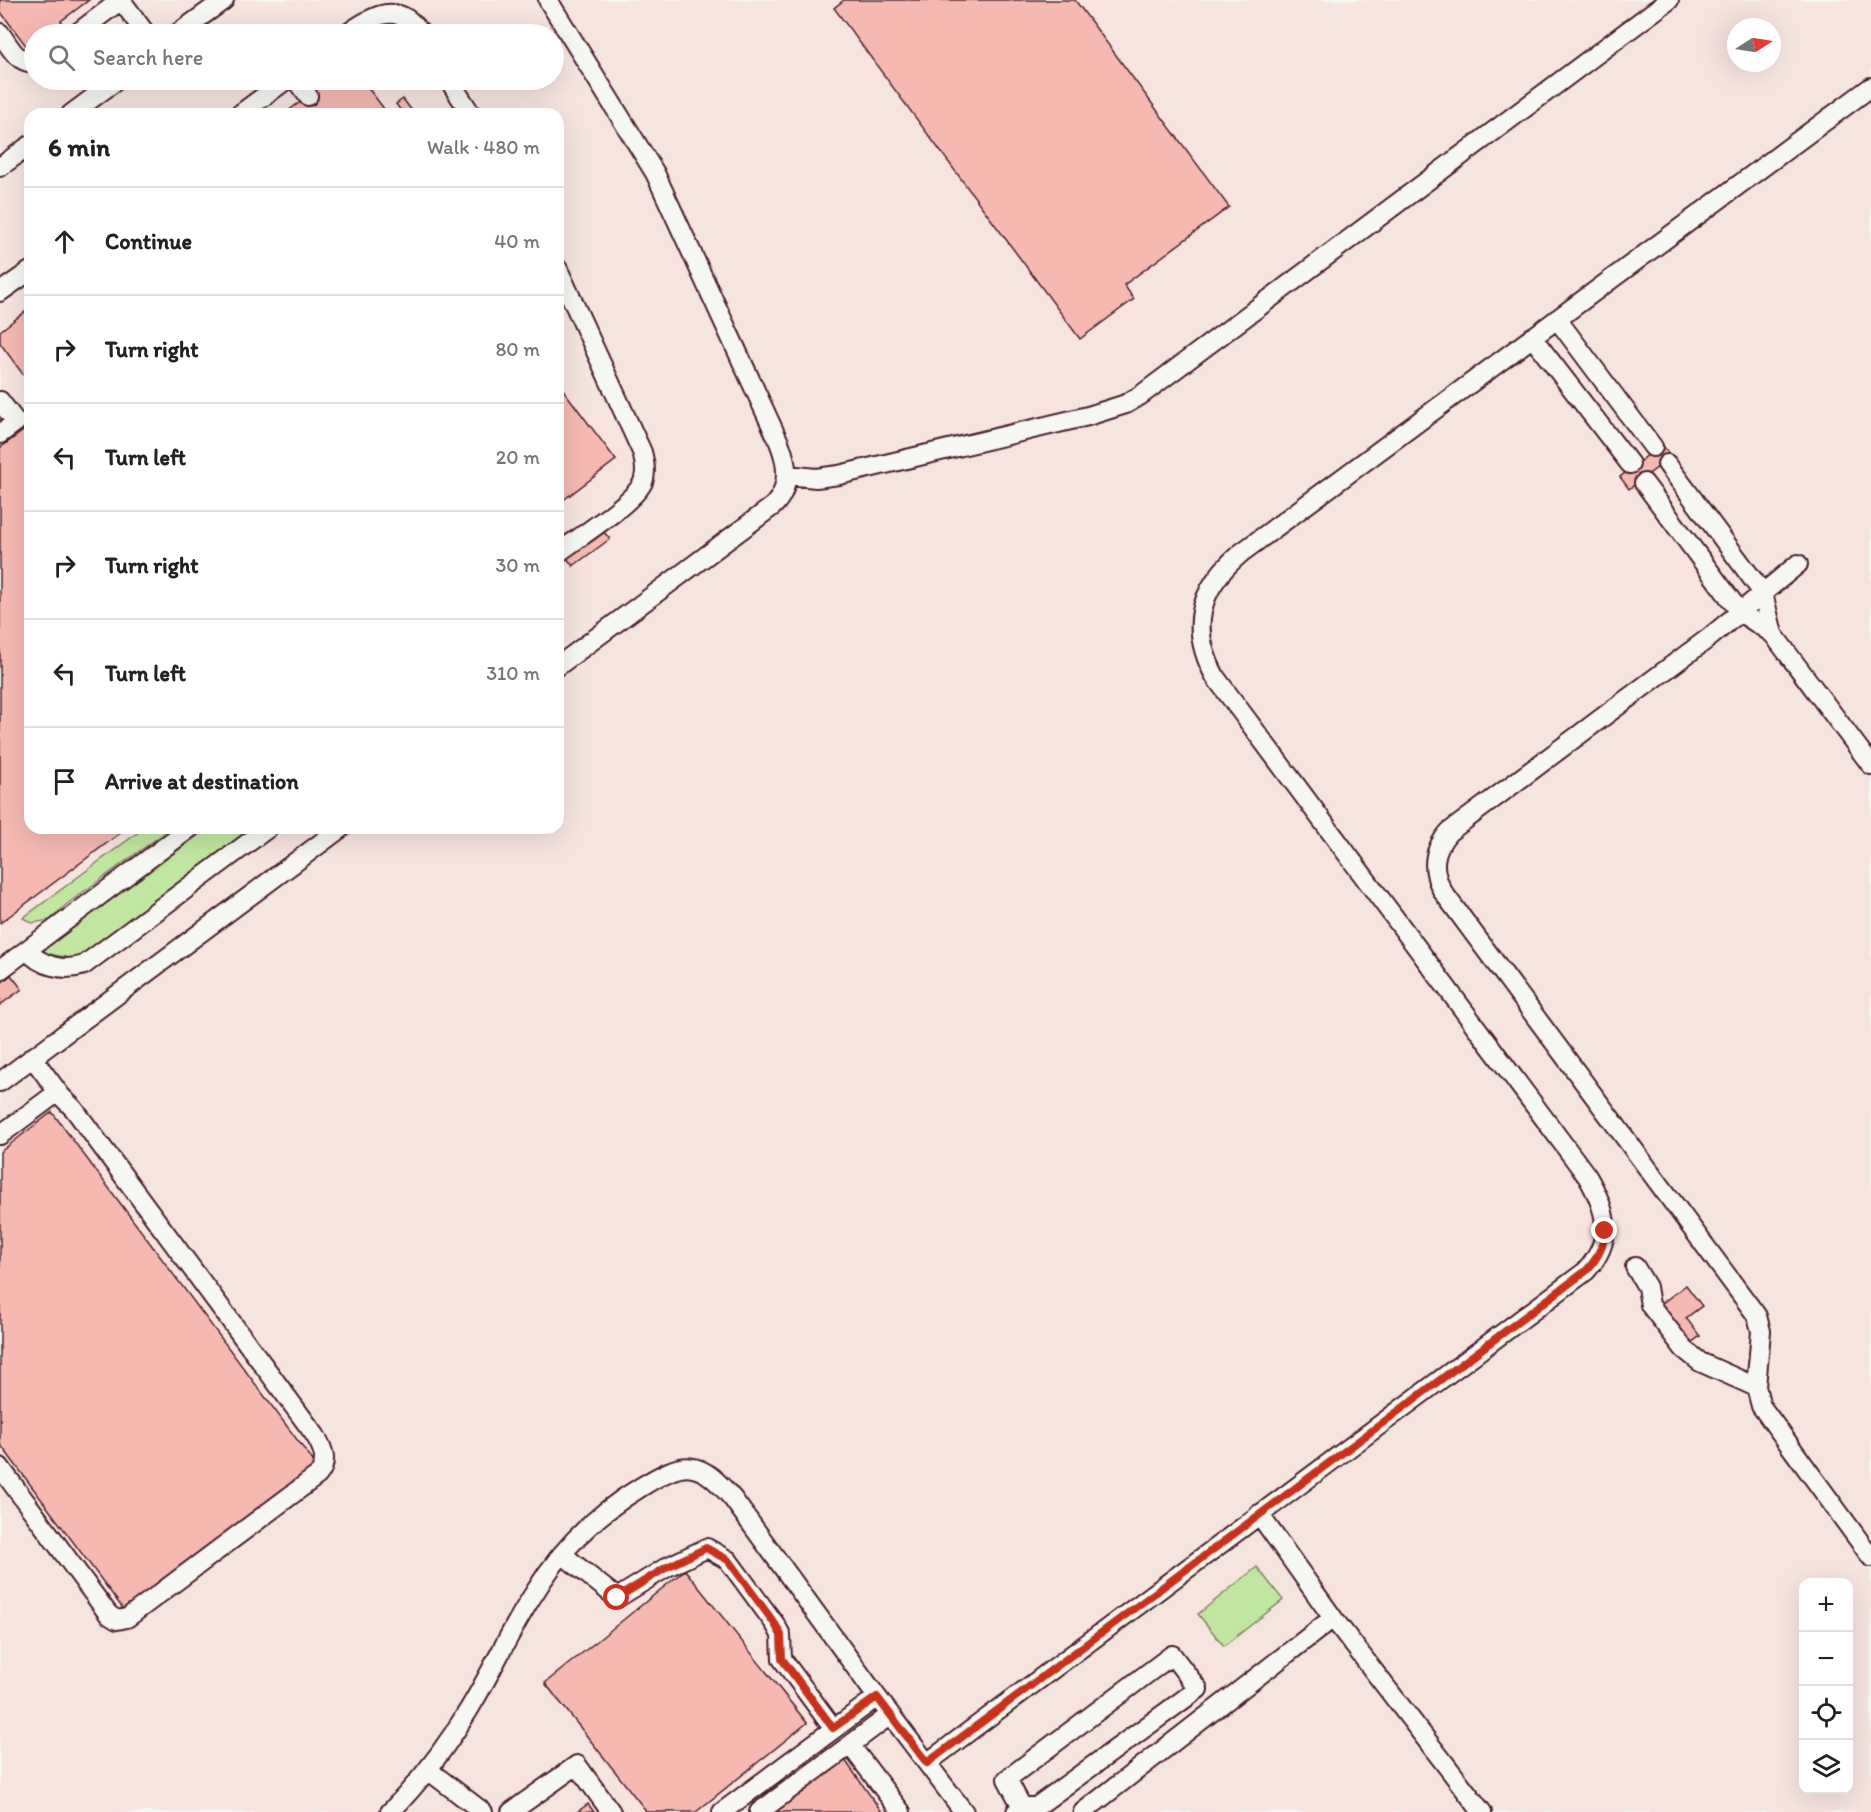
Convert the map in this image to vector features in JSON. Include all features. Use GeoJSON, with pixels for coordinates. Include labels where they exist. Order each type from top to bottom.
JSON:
{"type":"FeatureCollection","features":[{"type":"Feature","properties":{"kind":"street"},"geometry":{"type":"LineString","coordinates":[[89,24],[121,0],[139,24]]}},
{"type":"Feature","properties":{"kind":"street"},"geometry":{"type":"LineString","coordinates":[[191,24],[224,0]]}},
{"type":"Feature","properties":{"kind":"street"},"geometry":{"type":"LineString","coordinates":[[548,0],[563,24]]}},
{"type":"Feature","properties":{"kind":"street"},"geometry":{"type":"LineString","coordinates":[[787,476],[816,478],[839,475],[1088,416],[1126,404],[1669,0]]}},
{"type":"Feature","properties":{"kind":"street"},"geometry":{"type":"LineString","coordinates":[[360,24],[367,19],[389,13],[400,15],[413,24]]}},
{"type":"Feature","properties":{"kind":"street"},"geometry":{"type":"LineString","coordinates":[[564,26],[655,173],[779,442],[787,476],[782,495],[773,506],[564,662]]}},
{"type":"Feature","properties":{"kind":"street"},"geometry":{"type":"LineString","coordinates":[[0,33],[18,57],[24,61]]}},
{"type":"Feature","properties":{"kind":"street"},"geometry":{"type":"LineString","coordinates":[[927,1763],[1586,1271],[1597,1259],[1603,1245],[1604,1211],[1587,1176],[1216,678],[1209,666],[1201,640],[1202,611],[1210,585],[1227,565],[1871,87]]}},
{"type":"Feature","properties":{"kind":"street"},"geometry":{"type":"LineString","coordinates":[[79,108],[103,90]]}},
{"type":"Feature","properties":{"kind":"street"},"geometry":{"type":"LineString","coordinates":[[250,108],[273,90]]}},
{"type":"Feature","properties":{"kind":"street"},"geometry":{"type":"LineString","coordinates":[[304,90],[308,96]]}},
{"type":"Feature","properties":{"kind":"street"},"geometry":{"type":"LineString","coordinates":[[455,90],[467,108]]}},
{"type":"Feature","properties":{"kind":"street"},"geometry":{"type":"LineString","coordinates":[[0,167],[24,149]]}},
{"type":"Feature","properties":{"kind":"street"},"geometry":{"type":"LineString","coordinates":[[0,292],[24,276]]}},
{"type":"Feature","properties":{"kind":"street"},"geometry":{"type":"LineString","coordinates":[[564,282],[642,452],[645,467],[642,484],[628,500],[564,548]]}},
{"type":"Feature","properties":{"kind":"street"},"geometry":{"type":"LineString","coordinates":[[1557,319],[1653,447]]}},
{"type":"Feature","properties":{"kind":"street"},"geometry":{"type":"LineString","coordinates":[[1532,337],[1630,464]]}},
{"type":"Feature","properties":{"kind":"street"},"geometry":{"type":"LineString","coordinates":[[0,401],[16,422],[0,434]]}},
{"type":"Feature","properties":{"kind":"street"},"geometry":{"type":"LineString","coordinates":[[1666,464],[1763,593],[1773,634]]}},
{"type":"Feature","properties":{"kind":"street"},"geometry":{"type":"LineString","coordinates":[[1644,483],[1740,612],[1773,634],[1871,765]]}},
{"type":"Feature","properties":{"kind":"street"},"geometry":{"type":"LineString","coordinates":[[1798,564],[1710,638],[1449,832],[1438,846],[1434,863],[1443,892],[1757,1316],[1761,1331],[1756,1387],[1765,1414],[1871,1557]]}},
{"type":"Feature","properties":{"kind":"street"},"geometry":{"type":"LineString","coordinates":[[0,970],[182,834]]}},
{"type":"Feature","properties":{"kind":"street"},"geometry":{"type":"LineString","coordinates":[[27,950],[35,960],[42,964],[68,968],[84,965],[260,834]]}},
{"type":"Feature","properties":{"kind":"street"},"geometry":{"type":"LineString","coordinates":[[0,1082],[333,834]]}},
{"type":"Feature","properties":{"kind":"street"},"geometry":{"type":"LineString","coordinates":[[0,1467],[109,1615],[117,1620],[127,1618],[318,1475],[322,1471],[325,1460],[315,1435],[81,1118],[32,1058]]}},
{"type":"Feature","properties":{"kind":"street"},"geometry":{"type":"LineString","coordinates":[[0,1135],[58,1092]]}},
{"type":"Feature","properties":{"kind":"street"},"geometry":{"type":"LineString","coordinates":[[1635,1267],[1647,1287],[1650,1305],[1684,1349],[1700,1362],[1756,1387]]}},
{"type":"Feature","properties":{"kind":"street"},"geometry":{"type":"LineString","coordinates":[[390,1812],[428,1770],[478,1695],[535,1591],[562,1554],[597,1519],[634,1491],[678,1468],[692,1467],[700,1469],[721,1484],[733,1499],[890,1715],[964,1812]]}},
{"type":"Feature","properties":{"kind":"street"},"geometry":{"type":"LineString","coordinates":[[1258,1514],[1333,1618],[1482,1812]]}},
{"type":"Feature","properties":{"kind":"street"},"geometry":{"type":"LineString","coordinates":[[562,1554],[617,1598],[667,1567],[706,1548],[728,1560],[775,1624],[781,1635],[782,1659],[833,1728]]}},
{"type":"Feature","properties":{"kind":"street"},"geometry":{"type":"LineString","coordinates":[[1083,1812],[1333,1618]]}},
{"type":"Feature","properties":{"kind":"street"},"geometry":{"type":"LineString","coordinates":[[1172,1655],[1198,1689],[1036,1807],[1019,1810],[1007,1779],[1172,1655]]}},
{"type":"Feature","properties":{"kind":"street"},"geometry":{"type":"LineString","coordinates":[[722,1812],[877,1697]]}},
{"type":"Feature","properties":{"kind":"street"},"geometry":{"type":"LineString","coordinates":[[759,1812],[890,1715]]}},
{"type":"Feature","properties":{"kind":"street"},"geometry":{"type":"LineString","coordinates":[[850,1745],[901,1812]]}},
{"type":"Feature","properties":{"kind":"street"},"geometry":{"type":"LineString","coordinates":[[511,1812],[577,1765],[611,1812]]}},
{"type":"Feature","properties":{"kind":"street"},"geometry":{"type":"LineString","coordinates":[[428,1770],[483,1812]]}},
{"type":"Feature","properties":{"kind":"shaded area"},"geometry":{"type":"Polygon","coordinates":[[[0,0],[1871,0],[1871,1812],[0,1812],[0,0]]]}},
{"type":"Feature","properties":{"kind":"green space"},"geometry":{"type":"Polygon","coordinates":[[[136,834],[163,834],[67,904],[50,920],[32,923],[23,918],[136,834]]]}},
{"type":"Feature","properties":{"kind":"green space"},"geometry":{"type":"Polygon","coordinates":[[[200,834],[243,834],[78,957],[69,958],[44,953],[45,949],[200,834]]]}},
{"type":"Feature","properties":{"kind":"green space"},"geometry":{"type":"Polygon","coordinates":[[[1257,1567],[1283,1600],[1224,1646],[1198,1614],[1257,1567]]]}},
{"type":"Feature","properties":{"kind":"building"},"geometry":{"type":"Polygon","coordinates":[[[0,0],[89,0],[61,21],[63,24],[24,24],[24,43],[0,11],[0,0]]]}},
{"type":"Feature","properties":{"kind":"building"},"geometry":{"type":"Polygon","coordinates":[[[844,0],[1075,0],[1229,207],[1124,285],[1134,299],[1080,339],[834,8],[844,0]]]}},
{"type":"Feature","properties":{"kind":"building"},"geometry":{"type":"Polygon","coordinates":[[[316,90],[370,90],[383,108],[292,108],[316,90]]]}},
{"type":"Feature","properties":{"kind":"building"},"geometry":{"type":"Polygon","coordinates":[[[403,99],[410,108],[399,108],[396,104],[403,99]]]}},
{"type":"Feature","properties":{"kind":"building"},"geometry":{"type":"Polygon","coordinates":[[[24,313],[24,376],[0,343],[0,331],[24,313]]]}},
{"type":"Feature","properties":{"kind":"building"},"geometry":{"type":"Polygon","coordinates":[[[564,391],[616,460],[564,499],[564,391]]]}},
{"type":"Feature","properties":{"kind":"building"},"geometry":{"type":"Polygon","coordinates":[[[24,430],[24,834],[119,834],[0,923],[0,448],[24,430]]]}},
{"type":"Feature","properties":{"kind":"building"},"geometry":{"type":"Polygon","coordinates":[[[1662,444],[1671,457],[1629,489],[1620,477],[1662,444]]]}},
{"type":"Feature","properties":{"kind":"building"},"geometry":{"type":"Polygon","coordinates":[[[602,530],[610,539],[573,566],[566,557],[602,530]]]}},
{"type":"Feature","properties":{"kind":"building"},"geometry":{"type":"Polygon","coordinates":[[[11,975],[22,989],[0,1005],[0,984],[11,975]]]}},
{"type":"Feature","properties":{"kind":"building"},"geometry":{"type":"Polygon","coordinates":[[[52,1112],[316,1465],[124,1610],[0,1444],[0,1152],[52,1112]]]}},
{"type":"Feature","properties":{"kind":"building"},"geometry":{"type":"Polygon","coordinates":[[[1686,1285],[1702,1306],[1686,1318],[1700,1336],[1687,1346],[1657,1307],[1686,1285]]]}},
{"type":"Feature","properties":{"kind":"building"},"geometry":{"type":"Polygon","coordinates":[[[685,1570],[807,1723],[696,1812],[647,1812],[545,1683],[685,1570]]]}},
{"type":"Feature","properties":{"kind":"building"},"geometry":{"type":"Polygon","coordinates":[[[842,1756],[882,1812],[765,1812],[842,1756]]]}},
{"type":"Feature","properties":{"kind":"building"},"geometry":{"type":"Polygon","coordinates":[[[588,1804],[594,1812],[577,1812],[588,1804]]]}},
{"type":"Feature","properties":{"kind":"route"},"geometry":{"type":"LineString","coordinates":[[617,1598],[667,1567],[706,1548],[728,1560],[775,1624],[781,1635],[782,1659],[833,1728],[877,1697],[927,1763],[1586,1271],[1597,1259],[1603,1245],[1605,1231]]}}]}
